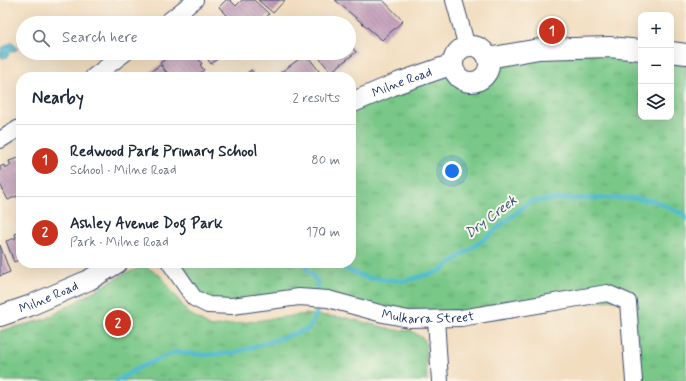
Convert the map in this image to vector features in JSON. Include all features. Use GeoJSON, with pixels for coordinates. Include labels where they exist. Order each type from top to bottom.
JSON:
{"type":"FeatureCollection","features":[{"type":"Feature","properties":{"kind":"main road"},"geometry":{"type":"LineString","coordinates":[[472,46],[482,50],[488,58],[488,70],[485,75],[475,82],[463,80],[455,71],[454,59],[457,53],[467,47],[472,46]]}},
{"type":"Feature","properties":{"kind":"main road"},"geometry":{"type":"LineString","coordinates":[[488,58],[539,49],[609,47],[638,50]]}},
{"type":"Feature","properties":{"kind":"main road"},"geometry":{"type":"LineString","coordinates":[[674,52],[686,54]]}},
{"type":"Feature","properties":{"kind":"main road","name":"Milne Road"},"geometry":{"type":"LineString","coordinates":[[356,101],[398,83],[454,64]]}},
{"type":"Feature","properties":{"kind":"main road","name":"Milne Road"},"geometry":{"type":"LineString","coordinates":[[0,316],[29,306],[89,280],[109,268]]}},
{"type":"Feature","properties":{"kind":"street"},"geometry":{"type":"LineString","coordinates":[[175,16],[194,0]]}},
{"type":"Feature","properties":{"kind":"street"},"geometry":{"type":"LineString","coordinates":[[454,0],[467,47]]}},
{"type":"Feature","properties":{"kind":"street"},"geometry":{"type":"LineString","coordinates":[[100,72],[116,60]]}},
{"type":"Feature","properties":{"kind":"street"},"geometry":{"type":"LineString","coordinates":[[0,140],[16,130]]}},
{"type":"Feature","properties":{"kind":"street","name":"Mulkarra Street"},"geometry":{"type":"LineString","coordinates":[[173,268],[194,298],[208,305],[232,306],[300,297],[328,299],[409,319],[461,318],[607,292],[628,302],[636,380]]}},
{"type":"Feature","properties":{"kind":"street"},"geometry":{"type":"LineString","coordinates":[[436,318],[440,381]]}},
{"type":"Feature","properties":{"kind":"green space"},"geometry":{"type":"Polygon","coordinates":[[[638,50],[638,120],[674,120],[674,52],[686,54],[686,381],[640,381],[622,299],[436,319],[328,299],[208,305],[175,268],[356,268],[356,101],[455,71],[466,81],[478,81],[486,73],[488,58],[638,50]]]}},
{"type":"Feature","properties":{"kind":"green space"},"geometry":{"type":"Polygon","coordinates":[[[140,268],[148,268],[162,277],[187,312],[211,327],[306,314],[347,318],[394,330],[412,331],[425,340],[427,381],[0,381],[0,331],[46,319],[124,274],[140,268]]]}},
{"type":"Feature","properties":{"kind":"water"},"geometry":{"type":"Polygon","coordinates":[[[12,42],[16,47],[16,50],[11,51],[7,57],[2,58],[0,56],[2,48],[12,42]]]}},
{"type":"Feature","properties":{"kind":"building"},"geometry":{"type":"Polygon","coordinates":[[[226,0],[230,0],[236,6],[242,0],[254,0],[269,14],[267,16],[226,16],[227,15],[219,7],[226,0]]]}},
{"type":"Feature","properties":{"kind":"building"},"geometry":{"type":"Polygon","coordinates":[[[258,0],[285,0],[273,13],[258,0]]]}},
{"type":"Feature","properties":{"kind":"building"},"geometry":{"type":"Polygon","coordinates":[[[335,0],[383,0],[403,21],[382,40],[356,18],[356,16],[354,16],[335,0]]]}},
{"type":"Feature","properties":{"kind":"building"},"geometry":{"type":"Polygon","coordinates":[[[164,60],[199,60],[202,64],[200,65],[204,70],[202,72],[167,72],[160,63],[164,60]]]}},
{"type":"Feature","properties":{"kind":"building"},"geometry":{"type":"Polygon","coordinates":[[[208,60],[216,60],[211,64],[208,60]]]}},
{"type":"Feature","properties":{"kind":"building"},"geometry":{"type":"Polygon","coordinates":[[[298,60],[311,60],[319,71],[318,72],[281,72],[298,60]]]}},
{"type":"Feature","properties":{"kind":"building"},"geometry":{"type":"Polygon","coordinates":[[[321,60],[346,60],[331,72],[321,60]]]}},
{"type":"Feature","properties":{"kind":"building"},"geometry":{"type":"Polygon","coordinates":[[[160,65],[165,72],[150,72],[160,65]]]}},
{"type":"Feature","properties":{"kind":"building"},"geometry":{"type":"Polygon","coordinates":[[[16,159],[16,196],[8,200],[0,184],[0,167],[4,165],[5,168],[11,165],[9,161],[16,159]]]}},
{"type":"Feature","properties":{"kind":"building"},"geometry":{"type":"Polygon","coordinates":[[[16,238],[16,261],[14,262],[6,241],[16,238]]]}},
{"type":"Feature","properties":{"kind":"building"},"geometry":{"type":"Polygon","coordinates":[[[0,245],[10,272],[0,276],[0,245]]]}},
{"type":"Feature","properties":{"kind":"waterway","name":"Dry Creek"},"geometry":{"type":"LineString","coordinates":[[344,268],[368,278],[404,281],[438,272],[486,238],[529,202],[558,199],[631,198],[655,201],[683,214],[686,220]]}},
{"type":"Feature","properties":{"kind":"waterway","name":"Dry Creek"},"geometry":{"type":"LineString","coordinates":[[117,381],[140,367],[175,352],[206,355],[234,353],[309,329],[316,314],[318,283],[306,268]]}},
{"type":"Feature","properties":{"kind":"place","name":"Redwood Park Primary School"},"geometry":{"type":"Point","coordinates":[552,31]}},
{"type":"Feature","properties":{"kind":"place","name":"Ashley Avenue Dog Park"},"geometry":{"type":"Point","coordinates":[118,323]}}]}
